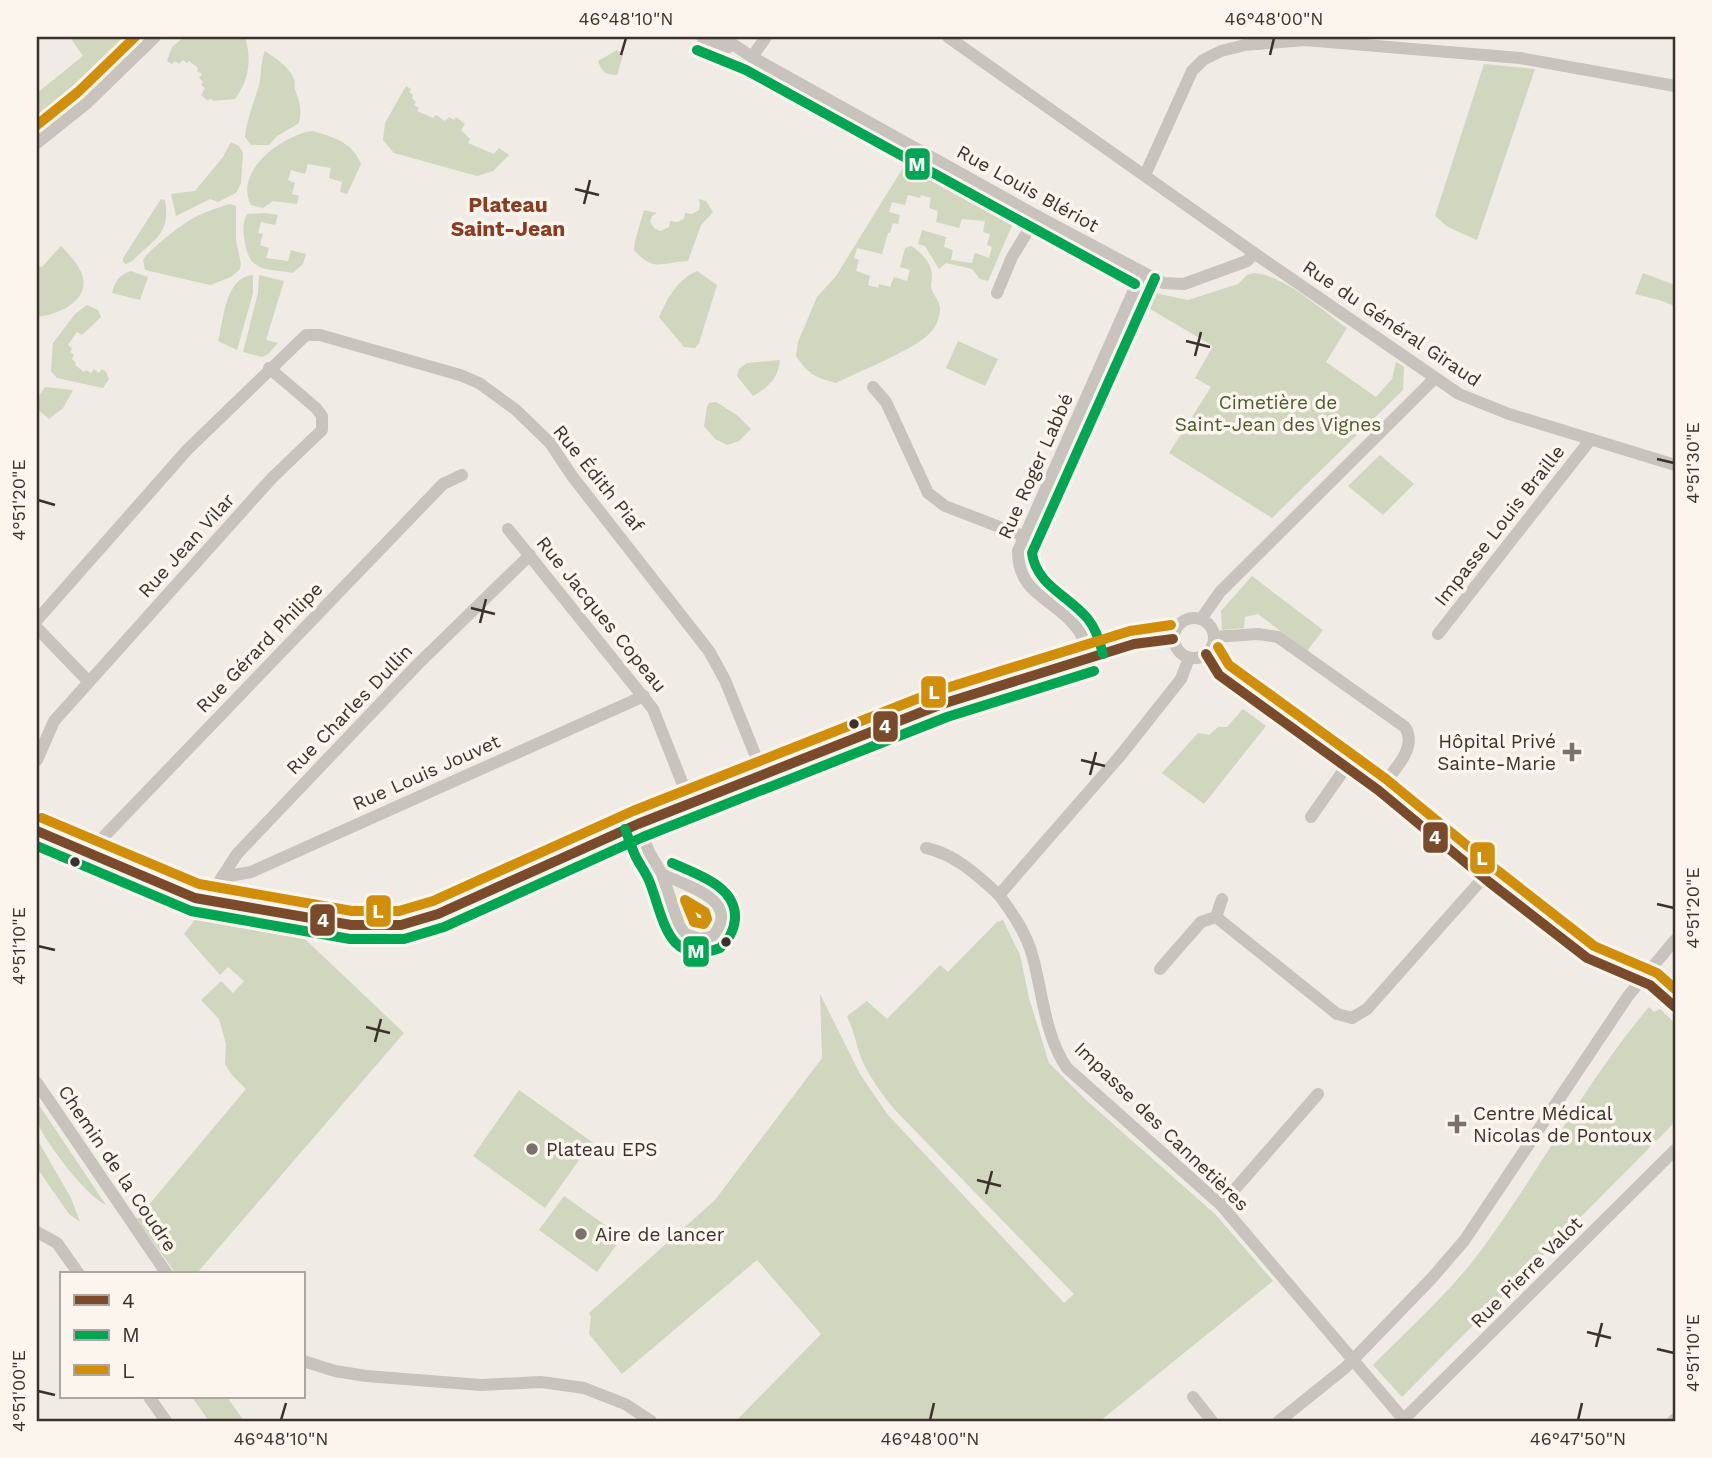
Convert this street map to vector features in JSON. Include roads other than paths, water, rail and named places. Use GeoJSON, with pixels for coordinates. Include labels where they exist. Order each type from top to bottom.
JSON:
{"type":"FeatureCollection","features":[{"type":"Feature","properties":{"kind":"street"},"geometry":{"type":"LineString","coordinates":[[37,143],[86,103],[155,37]]}},
{"type":"Feature","properties":{"kind":"street","name":"Rue Louis Blériot"},"geometry":{"type":"LineString","coordinates":[[702,37],[752,57]]}},
{"type":"Feature","properties":{"kind":"street","name":"Rue Louis Blériot"},"geometry":{"type":"LineString","coordinates":[[722,37],[752,57],[1037,216],[1163,282],[1184,284],[1247,261],[1254,253]]}},
{"type":"Feature","properties":{"kind":"street"},"geometry":{"type":"LineString","coordinates":[[752,57],[766,37]]}},
{"type":"Feature","properties":{"kind":"street","name":"Rue du Général Giraud"},"geometry":{"type":"LineString","coordinates":[[948,37],[1459,394],[1482,405],[1675,465]]}},
{"type":"Feature","properties":{"kind":"street"},"geometry":{"type":"LineString","coordinates":[[1145,175],[1192,71],[1203,60],[1221,51],[1245,46],[1305,40],[1480,53],[1675,86]]}},
{"type":"Feature","properties":{"kind":"street"},"geometry":{"type":"LineString","coordinates":[[997,293],[1012,257],[1037,216]]}},
{"type":"Feature","properties":{"kind":"street","name":"Rue Roger Labbé"},"geometry":{"type":"LineString","coordinates":[[1090,658],[1078,628],[1027,584],[1018,563],[1018,551],[1142,272]]}},
{"type":"Feature","properties":{"kind":"street","name":"Rue Édith Piaf"},"geometry":{"type":"LineString","coordinates":[[37,620],[188,449],[306,334],[320,335],[460,374],[478,383],[516,410],[550,443],[572,476],[709,651],[725,680],[763,774]]}},
{"type":"Feature","properties":{"kind":"street","name":"Rue Jean Vilar"},"geometry":{"type":"LineString","coordinates":[[37,760],[54,721],[272,478],[321,430],[322,416],[316,408],[269,368]]}},
{"type":"Feature","properties":{"kind":"street"},"geometry":{"type":"LineString","coordinates":[[1201,619],[1220,592],[1435,378]]}},
{"type":"Feature","properties":{"kind":"street"},"geometry":{"type":"LineString","coordinates":[[873,387],[886,402],[928,494],[945,506],[1023,536]]}},
{"type":"Feature","properties":{"kind":"street","name":"Impasse Louis Braille"},"geometry":{"type":"LineString","coordinates":[[1438,634],[1591,439]]}},
{"type":"Feature","properties":{"kind":"street","name":"Rue Gérard Philipe"},"geometry":{"type":"LineString","coordinates":[[88,853],[443,484],[462,475]]}},
{"type":"Feature","properties":{"kind":"street","name":"Rue Jacques Copeau"},"geometry":{"type":"LineString","coordinates":[[508,528],[644,696],[659,720],[691,805]]}},
{"type":"Feature","properties":{"kind":"street","name":"Rue Charles Dullin"},"geometry":{"type":"LineString","coordinates":[[207,900],[237,855],[409,674],[530,555]]}},
{"type":"Feature","properties":{"kind":"street"},"geometry":{"type":"LineString","coordinates":[[1186,619],[1201,619],[1208,624],[1214,637],[1212,647],[1206,654],[1189,658],[1177,649],[1173,639],[1179,624],[1186,619]]}},
{"type":"Feature","properties":{"kind":"street"},"geometry":{"type":"LineString","coordinates":[[37,628],[89,682]]}},
{"type":"Feature","properties":{"kind":"street"},"geometry":{"type":"LineString","coordinates":[[1214,637],[1258,634],[1278,637],[1405,727],[1409,733],[1409,748],[1378,790]]}},
{"type":"Feature","properties":{"kind":"street"},"geometry":{"type":"LineString","coordinates":[[37,831],[180,893],[207,900],[351,925],[401,925],[438,914],[638,824],[942,704],[1134,644],[1173,639]]}},
{"type":"Feature","properties":{"kind":"street"},"geometry":{"type":"LineString","coordinates":[[1206,654],[1219,675],[1378,790],[1594,963],[1650,985],[1675,1007]]}},
{"type":"Feature","properties":{"kind":"street"},"geometry":{"type":"LineString","coordinates":[[999,895],[1120,756],[1181,678],[1189,658]]}},
{"type":"Feature","properties":{"kind":"street","name":"Rue Louis Jouvet"},"geometry":{"type":"LineString","coordinates":[[223,877],[251,872],[644,696]]}},
{"type":"Feature","properties":{"kind":"street"},"geometry":{"type":"LineString","coordinates":[[1311,817],[1346,767]]}},
{"type":"Feature","properties":{"kind":"street"},"geometry":{"type":"LineString","coordinates":[[638,824],[649,852],[662,874],[679,925],[685,934],[699,939],[712,936],[721,922],[719,906],[702,893],[662,874]]}},
{"type":"Feature","properties":{"kind":"street","name":"Impasse des Cannetières"},"geometry":{"type":"LineString","coordinates":[[926,848],[942,851],[968,868],[999,895],[1025,935],[1033,955],[1051,1037],[1067,1068],[1220,1205],[1404,1420]]}},
{"type":"Feature","properties":{"kind":"street"},"geometry":{"type":"LineString","coordinates":[[1216,917],[1337,1014],[1352,1018],[1367,1009],[1484,877]]}},
{"type":"Feature","properties":{"kind":"street"},"geometry":{"type":"LineString","coordinates":[[1216,917],[1222,899]]}},
{"type":"Feature","properties":{"kind":"street"},"geometry":{"type":"LineString","coordinates":[[1160,969],[1201,922],[1216,917]]}},
{"type":"Feature","properties":{"kind":"street"},"geometry":{"type":"LineString","coordinates":[[1279,1421],[1353,1361],[1464,1241],[1628,996],[1675,940]]}},
{"type":"Feature","properties":{"kind":"street","name":"Chemin de la Coudre"},"geometry":{"type":"LineString","coordinates":[[37,1083],[166,1272]]}},
{"type":"Feature","properties":{"kind":"street"},"geometry":{"type":"LineString","coordinates":[[1220,1205],[1318,1094]]}},
{"type":"Feature","properties":{"kind":"street","name":"Rue Pierre Valot"},"geometry":{"type":"LineString","coordinates":[[1404,1420],[1675,1150]]}},
{"type":"Feature","properties":{"kind":"street"},"geometry":{"type":"LineString","coordinates":[[37,1231],[57,1243],[78,1272]]}},
{"type":"Feature","properties":{"kind":"street"},"geometry":{"type":"LineString","coordinates":[[304,1361],[335,1371],[366,1376],[481,1385],[541,1382],[584,1388],[625,1404],[652,1421]]}},
{"type":"Feature","properties":{"kind":"street"},"geometry":{"type":"LineString","coordinates":[[1192,1397],[1212,1421]]}},
{"type":"Feature","properties":{"kind":"street"},"geometry":{"type":"LineString","coordinates":[[150,1398],[166,1421]]}},
{"type":"Feature","properties":{"kind":"place","name":"Hôpital Privé Sainte-Marie"},"geometry":{"type":"Point","coordinates":[1572,752]}},
{"type":"Feature","properties":{"kind":"place","name":"Centre Médical Nicolas de Pontoux"},"geometry":{"type":"Point","coordinates":[1457,1124]}},
{"type":"Feature","properties":{"kind":"place","name":"Plateau EPS"},"geometry":{"type":"Point","coordinates":[532,1149]}},
{"type":"Feature","properties":{"kind":"place","name":"Aire de lancer"},"geometry":{"type":"Point","coordinates":[581,1234]}},
{"type":"Feature","properties":{"kind":"district","name":"Plateau Saint-Jean"},"geometry":{"type":"Point","coordinates":[508,217]}},
{"type":"Feature","properties":{"kind":"park label","name":"Cimetière de Saint-Jean des Vignes"},"geometry":{"type":"Point","coordinates":[1278,413]}}]}
